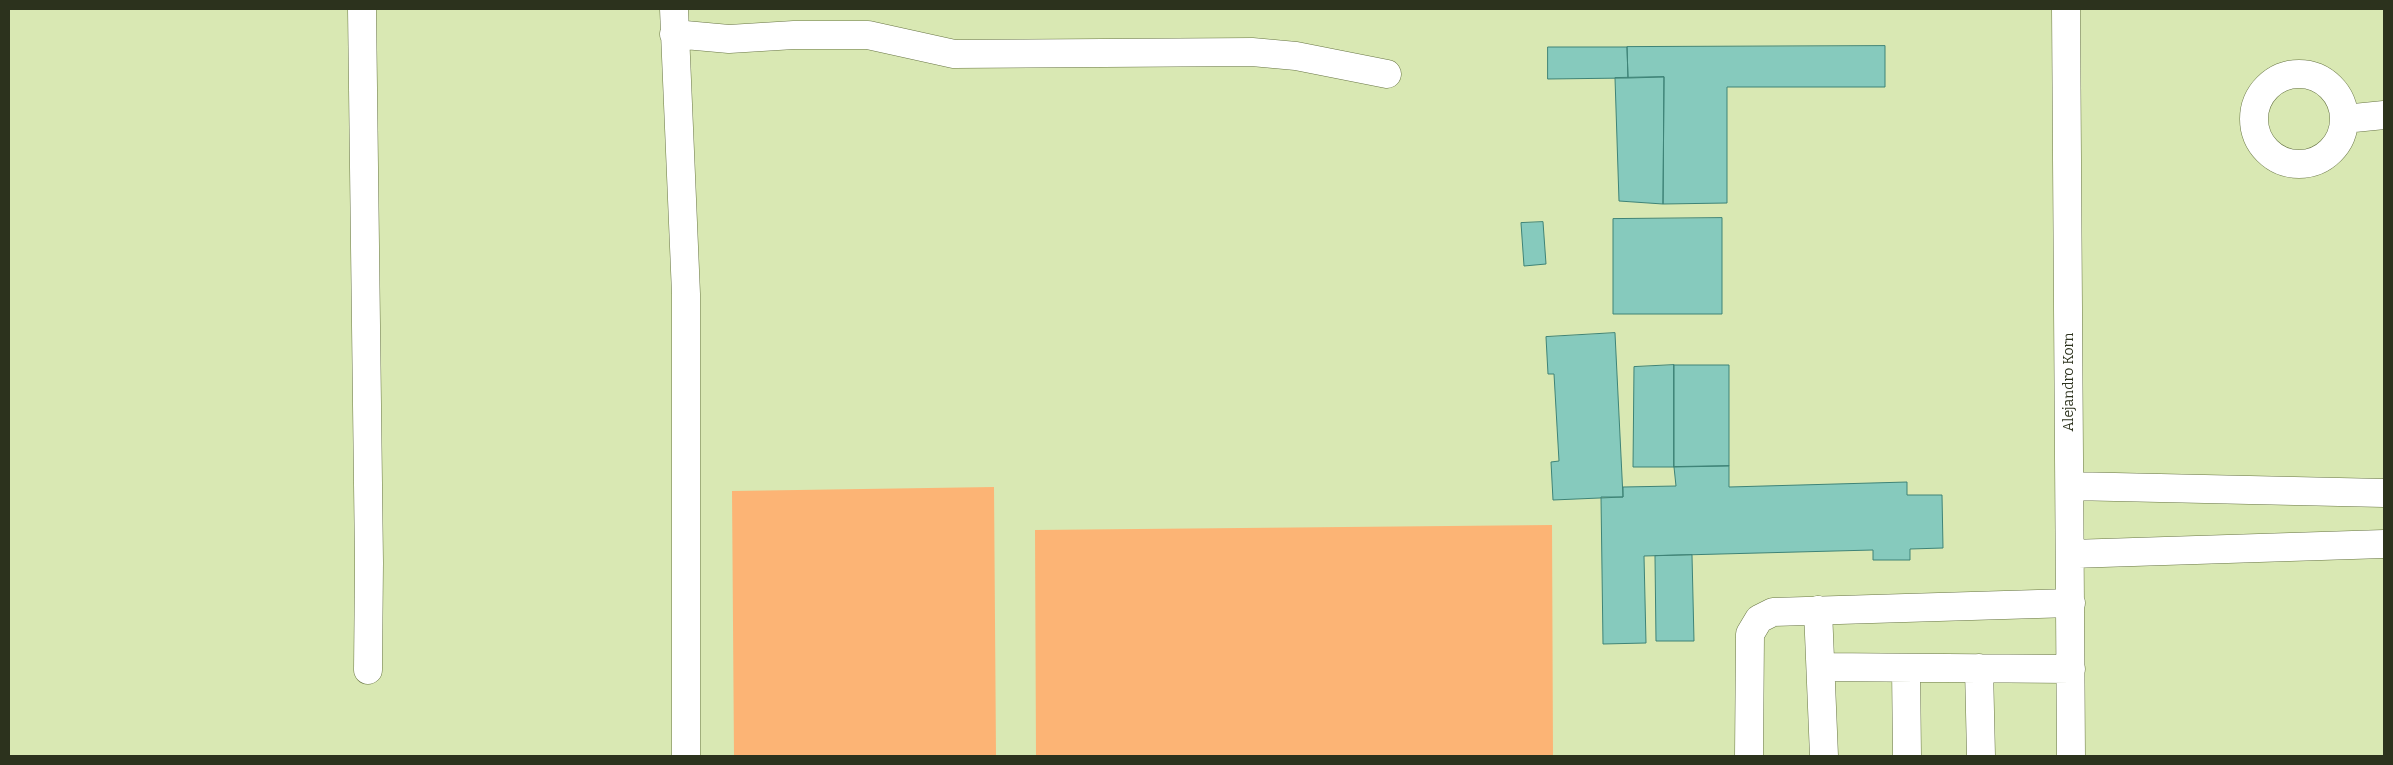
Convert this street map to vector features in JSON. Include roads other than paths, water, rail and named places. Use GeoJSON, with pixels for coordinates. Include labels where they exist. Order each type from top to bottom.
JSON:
{"type":"FeatureCollection","features":[{"type":"Feature","properties":{"kind":"street"},"geometry":{"type":"LineString","coordinates":[[362,9],[369,563],[368,670]]}},
{"type":"Feature","properties":{"kind":"street","name":"Alejandro Korn"},"geometry":{"type":"LineString","coordinates":[[2066,9],[2071,756]]}},
{"type":"Feature","properties":{"kind":"street"},"geometry":{"type":"LineString","coordinates":[[686,756],[686,294],[674,21],[729,39],[794,35],[868,35],[954,54],[1252,52],[1296,56],[1387,74]]}},
{"type":"Feature","properties":{"kind":"street"},"geometry":{"type":"LineString","coordinates":[[2344,118],[2384,115]]}},
{"type":"Feature","properties":{"kind":"street"},"geometry":{"type":"LineString","coordinates":[[2070,486],[2384,492]]}},
{"type":"Feature","properties":{"kind":"street"},"geometry":{"type":"LineString","coordinates":[[2070,554],[2384,544]]}},
{"type":"Feature","properties":{"kind":"street"},"geometry":{"type":"LineString","coordinates":[[1748,756],[1750,634],[1758,619],[1772,612],[2071,603]]}},
{"type":"Feature","properties":{"kind":"street"},"geometry":{"type":"LineString","coordinates":[[1818,610],[1824,756]]}},
{"type":"Feature","properties":{"kind":"street"},"geometry":{"type":"LineString","coordinates":[[1821,667],[2071,669]]}},
{"type":"Feature","properties":{"kind":"street"},"geometry":{"type":"LineString","coordinates":[[1906,668],[1907,756]]}},
{"type":"Feature","properties":{"kind":"street"},"geometry":{"type":"LineString","coordinates":[[1979,668],[1981,756]]}}]}
